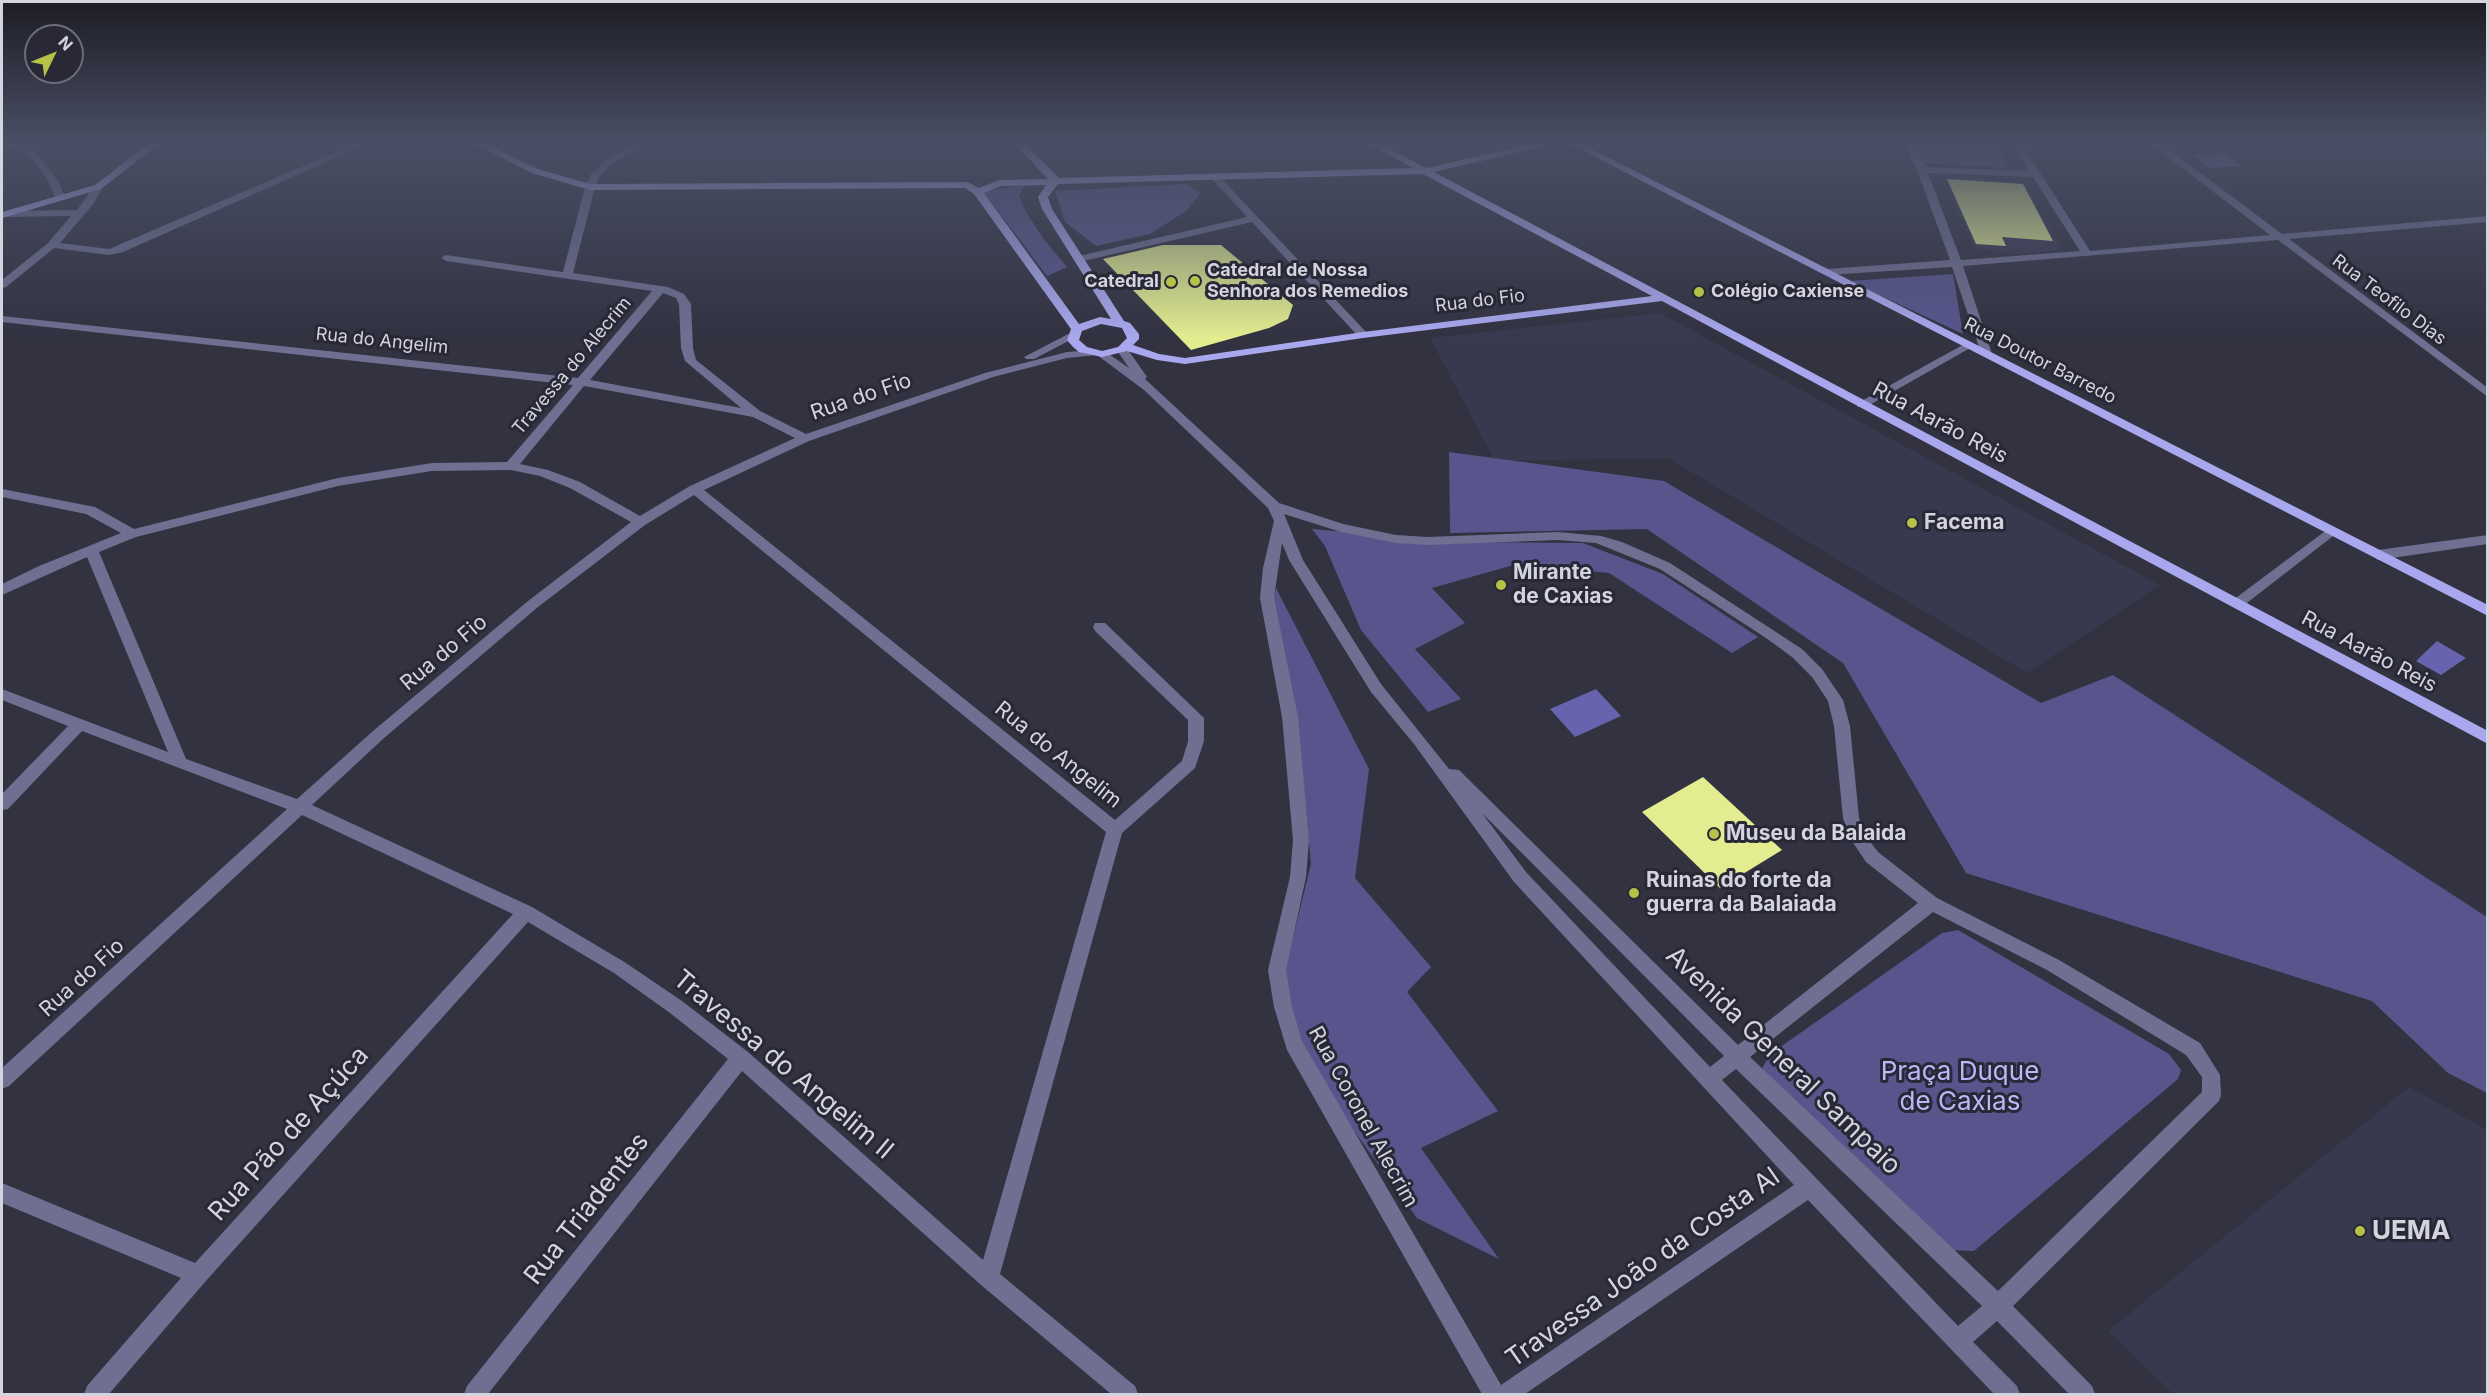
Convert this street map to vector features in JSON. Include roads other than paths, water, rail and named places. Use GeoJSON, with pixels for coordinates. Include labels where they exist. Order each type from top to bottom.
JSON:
{"type":"FeatureCollection","features":[{"type":"Feature","properties":{"kind":"main road"},"geometry":{"type":"LineString","coordinates":[[2,214],[20,209]]}},
{"type":"Feature","properties":{"kind":"main road"},"geometry":{"type":"LineString","coordinates":[[990,209],[1076,332]]}},
{"type":"Feature","properties":{"kind":"main road"},"geometry":{"type":"LineString","coordinates":[[1049,209],[1118,321]]}},
{"type":"Feature","properties":{"kind":"main road","name":"Rua Aarão Reis"},"geometry":{"type":"LineString","coordinates":[[1497,209],[2487,738]]}},
{"type":"Feature","properties":{"kind":"main road","name":"Rua Doutor Barredo"},"geometry":{"type":"LineString","coordinates":[[1703,209],[2487,611]]}},
{"type":"Feature","properties":{"kind":"main road","name":"Rua do Fio"},"geometry":{"type":"LineString","coordinates":[[1124,348],[1157,357],[1185,361],[1363,335],[1662,298]]}},
{"type":"Feature","properties":{"kind":"main road"},"geometry":{"type":"LineString","coordinates":[[1100,320],[1118,321],[1126,324],[1133,334],[1133,339],[1124,348],[1097,353],[1077,345],[1073,340],[1076,332],[1100,320]]}},
{"type":"Feature","properties":{"kind":"street"},"geometry":{"type":"LineString","coordinates":[[2,285],[52,245],[83,209]]}},
{"type":"Feature","properties":{"kind":"street"},"geometry":{"type":"LineString","coordinates":[[52,245],[109,252],[119,250],[213,209]]}},
{"type":"Feature","properties":{"kind":"street"},"geometry":{"type":"LineString","coordinates":[[567,274],[584,209]]}},
{"type":"Feature","properties":{"kind":"street"},"geometry":{"type":"LineString","coordinates":[[1244,209],[1363,335]]}},
{"type":"Feature","properties":{"kind":"street"},"geometry":{"type":"LineString","coordinates":[[1937,209],[1986,354]]}},
{"type":"Feature","properties":{"kind":"street"},"geometry":{"type":"LineString","coordinates":[[2058,209],[2087,254]]}},
{"type":"Feature","properties":{"kind":"street","name":"Rua Teofilo Dias"},"geometry":{"type":"LineString","coordinates":[[2242,209],[2487,394]]}},
{"type":"Feature","properties":{"kind":"street"},"geometry":{"type":"LineString","coordinates":[[2,214],[80,213]]}},
{"type":"Feature","properties":{"kind":"street"},"geometry":{"type":"LineString","coordinates":[[1079,259],[1253,219]]}},
{"type":"Feature","properties":{"kind":"street"},"geometry":{"type":"LineString","coordinates":[[1827,272],[2087,254],[2487,219]]}},
{"type":"Feature","properties":{"kind":"street"},"geometry":{"type":"LineString","coordinates":[[446,258],[660,288],[680,296],[685,304],[687,348],[691,361],[756,414],[805,438]]}},
{"type":"Feature","properties":{"kind":"street","name":"Travessa do Alecrim"},"geometry":{"type":"LineString","coordinates":[[511,466],[660,288]]}},
{"type":"Feature","properties":{"kind":"street","name":"Rua do Angelim"},"geometry":{"type":"LineString","coordinates":[[2,319],[580,382],[756,414]]}},
{"type":"Feature","properties":{"kind":"street","name":"Rua do Fio"},"geometry":{"type":"LineString","coordinates":[[989,375],[1042,352],[1076,332]]}},
{"type":"Feature","properties":{"kind":"street"},"geometry":{"type":"LineString","coordinates":[[1862,404],[1968,345]]}},
{"type":"Feature","properties":{"kind":"street","name":"Avenida General Sampaio"},"geometry":{"type":"LineString","coordinates":[[1124,348],[1148,387]]}},
{"type":"Feature","properties":{"kind":"street","name":"Rua do Fio"},"geometry":{"type":"LineString","coordinates":[[2,1080],[378,735],[533,604],[640,522],[695,489],[805,438],[989,375],[1067,355],[1097,353]]}},
{"type":"Feature","properties":{"kind":"street","name":"Avenida General Sampaio"},"geometry":{"type":"LineString","coordinates":[[1097,353],[1148,387],[1277,512],[1296,560],[1376,688],[1419,741],[1520,877],[1809,1187],[1913,1296],[1959,1340],[2009,1395]]}},
{"type":"Feature","properties":{"kind":"street"},"geometry":{"type":"LineString","coordinates":[[2,590],[132,534],[338,482],[432,467],[511,466],[543,473],[575,485],[640,522]]}},
{"type":"Feature","properties":{"kind":"street","name":"Rua do Angelim"},"geometry":{"type":"LineString","coordinates":[[695,489],[1115,830],[988,1278]]}},
{"type":"Feature","properties":{"kind":"street"},"geometry":{"type":"LineString","coordinates":[[2,493],[90,510],[132,534]]}},
{"type":"Feature","properties":{"kind":"street"},"geometry":{"type":"LineString","coordinates":[[1277,512],[1396,539],[1428,541],[1539,536],[1596,539],[1617,545],[1665,566],[1771,634],[1797,653],[1817,673],[1835,700],[1842,726],[1851,818],[1858,838],[1872,857],[1931,903],[1996,934],[2053,965],[2193,1049],[2211,1075],[2212,1095],[1998,1306],[1959,1340]]}},
{"type":"Feature","properties":{"kind":"street","name":"Rua Coronel Alecrim"},"geometry":{"type":"LineString","coordinates":[[1277,512],[1267,598],[1290,717],[1301,840],[1298,877],[1277,970],[1283,1006],[1294,1044],[1494,1395]]}},
{"type":"Feature","properties":{"kind":"street"},"geometry":{"type":"LineString","coordinates":[[2238,603],[2332,530]]}},
{"type":"Feature","properties":{"kind":"street"},"geometry":{"type":"LineString","coordinates":[[2378,555],[2487,539]]}},
{"type":"Feature","properties":{"kind":"street"},"geometry":{"type":"LineString","coordinates":[[91,550],[180,763]]}},
{"type":"Feature","properties":{"kind":"street"},"geometry":{"type":"LineString","coordinates":[[1100,627],[1196,718],[1196,741],[1189,764],[1115,830]]}},
{"type":"Feature","properties":{"kind":"street","name":"Travessa do Angelim II"},"geometry":{"type":"LineString","coordinates":[[2,694],[300,807],[526,912],[620,968],[676,1007],[741,1058],[988,1278],[1126,1395]]}},
{"type":"Feature","properties":{"kind":"street"},"geometry":{"type":"LineString","coordinates":[[2,804],[79,724]]}},
{"type":"Feature","properties":{"kind":"street","name":"Avenida General Sampaio"},"geometry":{"type":"LineString","coordinates":[[1419,741],[1737,1057],[1998,1306],[2084,1395]]}},
{"type":"Feature","properties":{"kind":"street"},"geometry":{"type":"LineString","coordinates":[[1709,1079],[1931,903]]}},
{"type":"Feature","properties":{"kind":"street","name":"Rua Pão de Açúca"},"geometry":{"type":"LineString","coordinates":[[95,1395],[198,1275],[526,912]]}},
{"type":"Feature","properties":{"kind":"street","name":"Rua Triadentes"},"geometry":{"type":"LineString","coordinates":[[475,1395],[741,1058]]}},
{"type":"Feature","properties":{"kind":"street","name":"Travessa João da Costa Al"},"geometry":{"type":"LineString","coordinates":[[1507,1395],[1809,1187]]}},
{"type":"Feature","properties":{"kind":"street"},"geometry":{"type":"LineString","coordinates":[[2,1193],[198,1275]]}},
{"type":"Feature","properties":{"kind":"place","name":"Catedral de Nossa Senhora dos Remedios"},"geometry":{"type":"Point","coordinates":[1195,281]}},
{"type":"Feature","properties":{"kind":"place","name":"Catedral"},"geometry":{"type":"Point","coordinates":[1171,282]}},
{"type":"Feature","properties":{"kind":"place","name":"Colégio Caxiense"},"geometry":{"type":"Point","coordinates":[1699,292]}},
{"type":"Feature","properties":{"kind":"place","name":"Facema"},"geometry":{"type":"Point","coordinates":[1912,523]}},
{"type":"Feature","properties":{"kind":"place","name":"Mirante de Caxias"},"geometry":{"type":"Point","coordinates":[1501,585]}},
{"type":"Feature","properties":{"kind":"place","name":"Museu da Balaida"},"geometry":{"type":"Point","coordinates":[1714,834]}},
{"type":"Feature","properties":{"kind":"place","name":"Ruinas do forte da guerra da Balaiada"},"geometry":{"type":"Point","coordinates":[1634,893]}},
{"type":"Feature","properties":{"kind":"place","name":"UEMA"},"geometry":{"type":"Point","coordinates":[2360,1231]}},
{"type":"Feature","properties":{"kind":"park label","name":"Praça Duque de Caxias"},"geometry":{"type":"Point","coordinates":[1960,1087]}}]}
